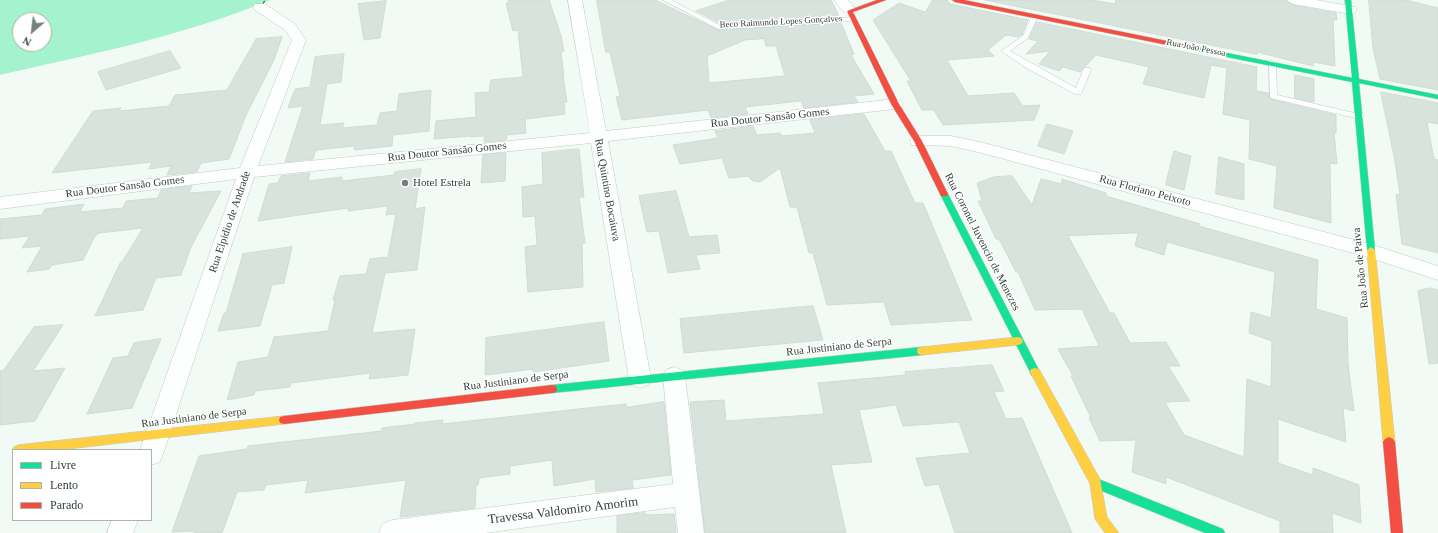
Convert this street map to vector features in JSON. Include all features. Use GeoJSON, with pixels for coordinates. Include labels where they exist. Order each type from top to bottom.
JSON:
{"type":"FeatureCollection","features":[{"type":"Feature","properties":{"kind":"street","name":"Rua Quintino Bocaiuva"},"geometry":{"type":"LineString","coordinates":[[575,0],[640,379]]}},
{"type":"Feature","properties":{"kind":"street"},"geometry":{"type":"LineString","coordinates":[[841,0],[852,15],[883,0]]}},
{"type":"Feature","properties":{"kind":"street","name":"Rua João Pessoa"},"geometry":{"type":"LineString","coordinates":[[955,0],[1438,97]]}},
{"type":"Feature","properties":{"kind":"street"},"geometry":{"type":"LineString","coordinates":[[1292,0],[1349,5]]}},
{"type":"Feature","properties":{"kind":"street","name":"Rua João de Paiva"},"geometry":{"type":"LineString","coordinates":[[1349,5],[1355,80],[1360,117],[1370,251],[1397,533]]}},
{"type":"Feature","properties":{"kind":"street","name":"Rua Elpidio de Andrade"},"geometry":{"type":"LineString","coordinates":[[155,445],[247,172],[299,40],[290,28],[260,7]]}},
{"type":"Feature","properties":{"kind":"street","name":"Rua Coronel Juvencio de Menezes"},"geometry":{"type":"LineString","coordinates":[[852,15],[895,104],[918,141],[1018,341],[1096,483]]}},
{"type":"Feature","properties":{"kind":"street","name":"Rua Doutor Sansão Gomes"},"geometry":{"type":"LineString","coordinates":[[0,203],[247,172],[598,137],[895,104]]}},
{"type":"Feature","properties":{"kind":"street","name":"Rua Floriano Peixoto"},"geometry":{"type":"LineString","coordinates":[[918,141],[936,140],[965,144],[1370,251],[1438,274]]}},
{"type":"Feature","properties":{"kind":"street","name":"Rua Floriano Peixoto"},"geometry":{"type":"LineString","coordinates":[[1370,251],[1413,256],[1438,263]]}},
{"type":"Feature","properties":{"kind":"street","name":"Rua Justiniano de Serpa"},"geometry":{"type":"LineString","coordinates":[[45,449],[155,445],[640,379],[1018,341]]}},
{"type":"Feature","properties":{"kind":"street"},"geometry":{"type":"LineString","coordinates":[[674,376],[691,533]]}},
{"type":"Feature","properties":{"kind":"street"},"geometry":{"type":"LineString","coordinates":[[1096,483],[1101,519],[1112,533]]}},
{"type":"Feature","properties":{"kind":"street"},"geometry":{"type":"LineString","coordinates":[[1096,483],[1219,533]]}},
{"type":"Feature","properties":{"kind":"street","name":"Travessa Valdomiro Amorim"},"geometry":{"type":"LineString","coordinates":[[392,533],[686,494]]}},
{"type":"Feature","properties":{"kind":"street"},"geometry":{"type":"LineString","coordinates":[[120,533],[125,521]]}},
{"type":"Feature","properties":{"kind":"lane","name":"Beco Raimundo Lopes Gonçalves"},"geometry":{"type":"LineString","coordinates":[[666,0],[718,27],[852,15]]}},
{"type":"Feature","properties":{"kind":"lane"},"geometry":{"type":"LineString","coordinates":[[1035,16],[1026,37],[1005,51],[1031,67],[1078,92],[1087,70]]}},
{"type":"Feature","properties":{"kind":"lane"},"geometry":{"type":"LineString","coordinates":[[1272,63],[1272,96],[1360,117]]}},
{"type":"Feature","properties":{"kind":"shaded area"},"geometry":{"type":"Polygon","coordinates":[[[0,0],[270,0],[204,24],[103,52],[0,75],[0,0]]]}},
{"type":"Feature","properties":{"kind":"building"},"geometry":{"type":"Polygon","coordinates":[[[508,0],[549,0],[561,36],[564,51],[561,52],[567,102],[564,102],[565,114],[525,119],[526,133],[507,135],[506,140],[484,142],[485,136],[434,139],[436,121],[476,117],[475,93],[489,92],[491,80],[523,77],[518,30],[513,31],[506,3],[509,3],[508,0]]]}},
{"type":"Feature","properties":{"kind":"building"},"geometry":{"type":"Polygon","coordinates":[[[597,0],[655,0],[718,30],[841,23],[854,54],[851,55],[874,94],[854,96],[858,102],[804,108],[801,101],[745,107],[748,114],[711,118],[708,110],[622,120],[616,97],[620,96],[610,52],[606,52],[597,0]],[[764,39],[745,40],[707,56],[709,83],[785,76],[776,46],[766,46],[764,39]]]}},
{"type":"Feature","properties":{"kind":"building"},"geometry":{"type":"Polygon","coordinates":[[[730,0],[831,0],[839,16],[719,23],[696,11],[730,0]]]}},
{"type":"Feature","properties":{"kind":"building"},"geometry":{"type":"Polygon","coordinates":[[[933,0],[947,0],[950,4],[1028,20],[1022,35],[1018,37],[1006,35],[988,50],[994,56],[947,60],[968,96],[1014,93],[1023,106],[1040,105],[1034,120],[943,125],[934,110],[922,110],[907,81],[911,81],[873,20],[899,3],[925,12],[933,0]]]}},
{"type":"Feature","properties":{"kind":"building"},"geometry":{"type":"Polygon","coordinates":[[[985,0],[1092,0],[1115,4],[1116,0],[1285,0],[1293,5],[1336,13],[1337,20],[1333,20],[1335,66],[1313,62],[1313,66],[1257,52],[1257,54],[985,0]]]}},
{"type":"Feature","properties":{"kind":"building"},"geometry":{"type":"Polygon","coordinates":[[[1369,0],[1406,0],[1438,8],[1438,90],[1380,79],[1373,48],[1369,0]]]}},
{"type":"Feature","properties":{"kind":"building"},"geometry":{"type":"Polygon","coordinates":[[[386,1],[380,38],[364,40],[358,4],[386,1]]]}},
{"type":"Feature","properties":{"kind":"building"},"geometry":{"type":"Polygon","coordinates":[[[1037,22],[1257,67],[1256,91],[1268,93],[1270,99],[1336,115],[1336,133],[1334,132],[1337,164],[1330,163],[1331,223],[1274,208],[1277,166],[1249,159],[1250,120],[1223,114],[1227,68],[1211,65],[1204,98],[1143,84],[1149,67],[1096,55],[1080,72],[1063,67],[1059,71],[1039,64],[1050,51],[1026,54],[1038,41],[1029,39],[1037,22]]]}},
{"type":"Feature","properties":{"kind":"building"},"geometry":{"type":"Polygon","coordinates":[[[282,37],[274,60],[246,115],[229,159],[201,163],[197,172],[167,175],[171,166],[149,169],[152,162],[52,173],[93,111],[121,108],[119,111],[169,106],[175,95],[227,90],[256,39],[282,37]]]}},
{"type":"Feature","properties":{"kind":"building"},"geometry":{"type":"Polygon","coordinates":[[[170,51],[181,68],[106,90],[98,72],[170,51]]]}},
{"type":"Feature","properties":{"kind":"building"},"geometry":{"type":"Polygon","coordinates":[[[344,54],[341,82],[327,84],[320,125],[344,123],[342,128],[377,125],[380,113],[397,111],[399,94],[431,90],[429,131],[393,135],[392,146],[354,150],[355,146],[316,150],[313,159],[285,162],[303,106],[288,108],[295,89],[310,87],[315,57],[344,54]]]}},
{"type":"Feature","properties":{"kind":"building"},"geometry":{"type":"Polygon","coordinates":[[[1295,75],[1314,79],[1314,102],[1295,98],[1295,75]]]}},
{"type":"Feature","properties":{"kind":"building"},"geometry":{"type":"Polygon","coordinates":[[[1381,92],[1438,103],[1438,124],[1427,122],[1434,159],[1438,160],[1438,253],[1402,244],[1396,194],[1400,195],[1395,161],[1381,92]]]}},
{"type":"Feature","properties":{"kind":"building"},"geometry":{"type":"Polygon","coordinates":[[[864,114],[885,151],[891,151],[915,203],[923,203],[972,320],[891,325],[884,302],[827,305],[813,253],[809,253],[797,207],[790,207],[780,168],[760,182],[753,181],[748,176],[729,178],[722,158],[680,164],[673,145],[718,138],[715,131],[753,126],[757,135],[780,133],[782,136],[815,133],[810,120],[864,114]]]}},
{"type":"Feature","properties":{"kind":"building"},"geometry":{"type":"Polygon","coordinates":[[[1047,124],[1073,131],[1064,154],[1038,146],[1047,124]]]}},
{"type":"Feature","properties":{"kind":"building"},"geometry":{"type":"Polygon","coordinates":[[[579,149],[584,197],[579,197],[585,243],[582,243],[583,287],[528,292],[525,247],[537,245],[535,216],[523,217],[522,187],[543,184],[542,153],[579,149]]]}},
{"type":"Feature","properties":{"kind":"building"},"geometry":{"type":"Polygon","coordinates":[[[1174,151],[1191,156],[1184,190],[1166,185],[1174,151]]]}},
{"type":"Feature","properties":{"kind":"building"},"geometry":{"type":"Polygon","coordinates":[[[506,153],[505,181],[481,183],[483,155],[506,153]]]}},
{"type":"Feature","properties":{"kind":"building"},"geometry":{"type":"Polygon","coordinates":[[[1219,157],[1244,164],[1244,200],[1216,194],[1219,157]]]}},
{"type":"Feature","properties":{"kind":"building"},"geometry":{"type":"Polygon","coordinates":[[[421,169],[415,209],[425,207],[417,270],[385,273],[372,333],[415,329],[408,375],[369,379],[370,373],[291,383],[290,387],[255,391],[254,395],[227,400],[238,362],[268,357],[274,337],[328,331],[335,300],[333,300],[340,276],[366,274],[370,259],[388,257],[396,214],[386,215],[388,206],[348,211],[348,208],[258,221],[269,184],[278,183],[281,176],[310,173],[308,181],[342,177],[342,181],[394,175],[395,172],[421,169]]]}},
{"type":"Feature","properties":{"kind":"building"},"geometry":{"type":"Polygon","coordinates":[[[1012,176],[1032,205],[1041,179],[1062,184],[1062,179],[1106,193],[1106,196],[1200,224],[1199,226],[1318,260],[1316,309],[1347,318],[1348,364],[1354,411],[1343,408],[1346,442],[1278,419],[1278,463],[1313,475],[1313,468],[1359,485],[1361,523],[1332,513],[1333,533],[1280,533],[1280,521],[1166,477],[1166,484],[1132,472],[1136,440],[1100,441],[1071,376],[1073,376],[1058,349],[1099,346],[1082,309],[1035,310],[1018,272],[1016,272],[999,239],[996,239],[978,201],[982,201],[977,183],[994,177],[1012,176]],[[1138,233],[1068,236],[1110,313],[1114,313],[1130,343],[1166,342],[1180,366],[1168,366],[1190,401],[1165,402],[1184,435],[1244,457],[1247,379],[1271,387],[1272,341],[1249,333],[1251,312],[1271,318],[1275,272],[1167,242],[1164,255],[1135,246],[1138,233]]]}},
{"type":"Feature","properties":{"kind":"building"},"geometry":{"type":"Polygon","coordinates":[[[192,186],[189,193],[221,191],[191,247],[181,275],[156,278],[143,310],[95,316],[120,263],[143,228],[99,233],[95,236],[83,260],[52,265],[49,269],[27,272],[42,246],[22,248],[30,236],[0,239],[0,219],[42,215],[45,209],[84,204],[80,212],[123,208],[126,201],[158,198],[161,190],[192,186]]]}},
{"type":"Feature","properties":{"kind":"building"},"geometry":{"type":"Polygon","coordinates":[[[676,191],[689,237],[717,235],[720,253],[696,255],[700,269],[668,273],[659,231],[647,232],[639,196],[676,191]]]}},
{"type":"Feature","properties":{"kind":"building"},"geometry":{"type":"Polygon","coordinates":[[[292,247],[284,283],[272,285],[260,326],[218,331],[224,313],[226,313],[243,254],[292,247]]]}},
{"type":"Feature","properties":{"kind":"building"},"geometry":{"type":"Polygon","coordinates":[[[1430,288],[1438,290],[1438,363],[1429,364],[1418,291],[1430,288]]]}},
{"type":"Feature","properties":{"kind":"building"},"geometry":{"type":"Polygon","coordinates":[[[813,306],[823,340],[684,353],[680,319],[813,306]]]}},
{"type":"Feature","properties":{"kind":"building"},"geometry":{"type":"Polygon","coordinates":[[[604,322],[609,361],[533,372],[533,369],[485,375],[486,338],[604,322]]]}},
{"type":"Feature","properties":{"kind":"building"},"geometry":{"type":"Polygon","coordinates":[[[63,325],[33,371],[65,368],[35,421],[0,425],[0,371],[3,371],[34,327],[63,325]]]}},
{"type":"Feature","properties":{"kind":"building"},"geometry":{"type":"Polygon","coordinates":[[[161,339],[132,408],[87,414],[113,358],[128,356],[134,343],[161,339]]]}},
{"type":"Feature","properties":{"kind":"building"},"geometry":{"type":"Polygon","coordinates":[[[992,365],[1004,391],[994,392],[1006,419],[1022,418],[1072,533],[955,533],[939,484],[925,486],[916,458],[970,453],[959,422],[903,426],[896,405],[859,410],[872,462],[831,465],[846,533],[705,533],[690,402],[724,400],[726,421],[824,414],[818,383],[906,375],[905,372],[992,365]]]}},
{"type":"Feature","properties":{"kind":"building"},"geometry":{"type":"Polygon","coordinates":[[[664,402],[671,475],[632,480],[633,488],[596,492],[595,479],[554,486],[552,460],[510,466],[510,474],[479,478],[478,485],[476,485],[475,508],[400,517],[406,480],[305,493],[308,480],[266,485],[264,490],[237,492],[222,533],[194,533],[195,531],[172,532],[199,456],[247,449],[248,446],[382,431],[382,428],[415,423],[443,420],[442,424],[626,404],[627,407],[664,402]]]}},
{"type":"Feature","properties":{"kind":"building"},"geometry":{"type":"Polygon","coordinates":[[[645,513],[645,515],[674,514],[676,533],[617,533],[617,516],[645,513]]]}},
{"type":"Feature","properties":{"kind":"ferry route"},"geometry":{"type":"LineString","coordinates":[[263,4],[265,0]]}},
{"type":"Feature","properties":{"kind":"traffic: fast"},"geometry":{"type":"LineString","coordinates":[[1348,0],[1371,250]]}},
{"type":"Feature","properties":{"kind":"traffic: fast"},"geometry":{"type":"LineString","coordinates":[[1192,48],[1438,97]]}},
{"type":"Feature","properties":{"kind":"traffic: fast"},"geometry":{"type":"LineString","coordinates":[[944,194],[1035,372]]}},
{"type":"Feature","properties":{"kind":"traffic: fast"},"geometry":{"type":"LineString","coordinates":[[552,389],[922,351]]}},
{"type":"Feature","properties":{"kind":"traffic: fast"},"geometry":{"type":"LineString","coordinates":[[1096,483],[1219,533]]}},
{"type":"Feature","properties":{"kind":"traffic: slow"},"geometry":{"type":"LineString","coordinates":[[1371,250],[1389,442]]}},
{"type":"Feature","properties":{"kind":"traffic: slow"},"geometry":{"type":"LineString","coordinates":[[922,351],[1018,341]]}},
{"type":"Feature","properties":{"kind":"traffic: slow"},"geometry":{"type":"LineString","coordinates":[[1035,372],[1096,483],[1101,519],[1113,533]]}},
{"type":"Feature","properties":{"kind":"traffic: slow"},"geometry":{"type":"LineString","coordinates":[[27,449],[284,420]]}},
{"type":"Feature","properties":{"kind":"traffic: jam"},"geometry":{"type":"LineString","coordinates":[[883,0],[850,11],[895,104],[918,141],[944,194]]}},
{"type":"Feature","properties":{"kind":"traffic: jam"},"geometry":{"type":"LineString","coordinates":[[955,0],[1192,48]]}},
{"type":"Feature","properties":{"kind":"traffic: jam"},"geometry":{"type":"LineString","coordinates":[[284,420],[552,389]]}},
{"type":"Feature","properties":{"kind":"traffic: jam"},"geometry":{"type":"LineString","coordinates":[[1389,442],[1397,533]]}},
{"type":"Feature","properties":{"kind":"place","name":"Hotel Estrela"},"geometry":{"type":"Point","coordinates":[405,183]}}]}
